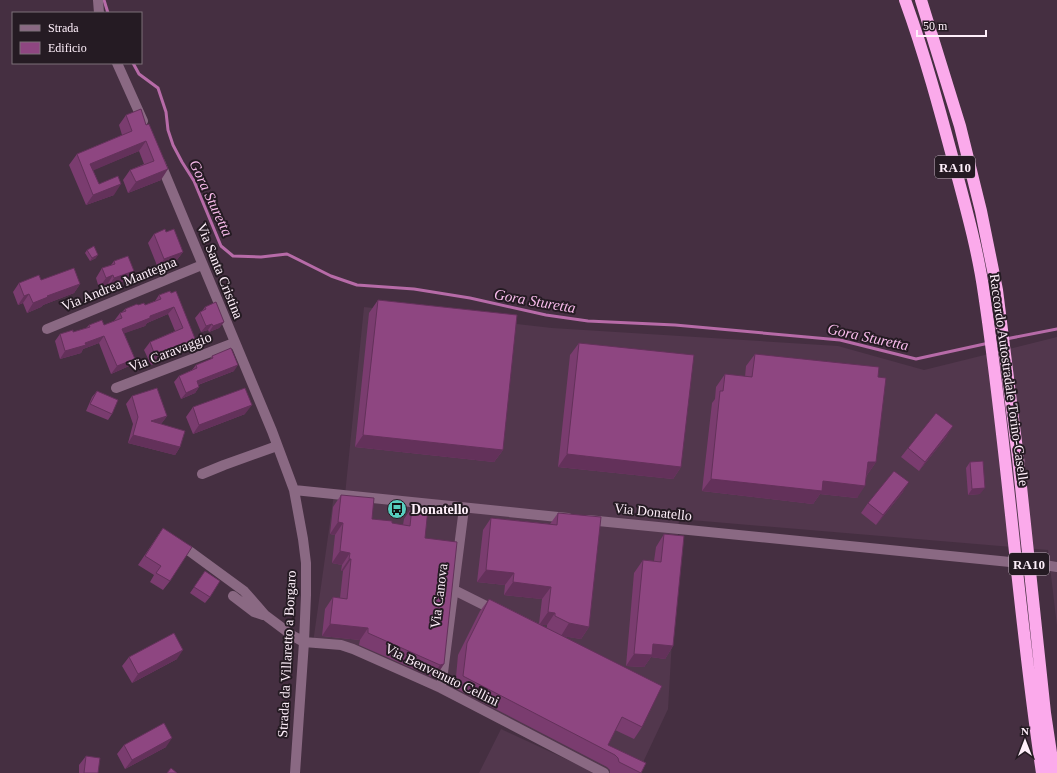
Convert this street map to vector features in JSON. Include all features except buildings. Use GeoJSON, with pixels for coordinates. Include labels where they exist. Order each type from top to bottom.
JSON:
{"type":"FeatureCollection","features":[{"type":"Feature","properties":{"kind":"highway","name":"Raccordo Autostradale Torino-Caselle"},"geometry":{"type":"LineString","coordinates":[[905,0],[944,124],[967,213],[984,292],[1005,459],[1033,715],[1042,773]]}},
{"type":"Feature","properties":{"kind":"highway","name":"Raccordo Autostradale Torino-Caselle"},"geometry":{"type":"LineString","coordinates":[[921,0],[960,126],[981,211],[997,290],[1018,458],[1045,713],[1054,773]]}},
{"type":"Feature","properties":{"kind":"street"},"geometry":{"type":"LineString","coordinates":[[98,0],[99,12]]}},
{"type":"Feature","properties":{"kind":"street"},"geometry":{"type":"LineString","coordinates":[[117,64],[132,94],[146,129]]}},
{"type":"Feature","properties":{"kind":"street","name":"Via Santa Cristina"},"geometry":{"type":"LineString","coordinates":[[155,151],[294,490]]}},
{"type":"Feature","properties":{"kind":"street","name":"Via Andrea Mantegna"},"geometry":{"type":"LineString","coordinates":[[47,329],[202,265]]}},
{"type":"Feature","properties":{"kind":"street","name":"Via Caravaggio"},"geometry":{"type":"LineString","coordinates":[[116,388],[234,343]]}},
{"type":"Feature","properties":{"kind":"street"},"geometry":{"type":"LineString","coordinates":[[202,474],[224,464],[277,446]]}},
{"type":"Feature","properties":{"kind":"street","name":"Via Donatello"},"geometry":{"type":"LineString","coordinates":[[294,490],[1010,562]]}},
{"type":"Feature","properties":{"kind":"street","name":"Strada da Villaretto a Borgaro"},"geometry":{"type":"LineString","coordinates":[[294,490],[306,563],[306,617],[295,773]]}},
{"type":"Feature","properties":{"kind":"street","name":"Via Canova"},"geometry":{"type":"LineString","coordinates":[[441,688],[464,508]]}},
{"type":"Feature","properties":{"kind":"street","name":"Via Benvenuto Cellini"},"geometry":{"type":"LineString","coordinates":[[188,550],[244,591],[265,615],[293,636],[304,642],[341,645],[441,688],[604,773]]}},
{"type":"Feature","properties":{"kind":"street"},"geometry":{"type":"LineString","coordinates":[[1039,564],[1057,566]]}},
{"type":"Feature","properties":{"kind":"street"},"geometry":{"type":"LineString","coordinates":[[454,590],[502,614]]}},
{"type":"Feature","properties":{"kind":"street","name":"Via Benvenuto Cellini"},"geometry":{"type":"LineString","coordinates":[[233,596],[254,612],[265,615]]}},
{"type":"Feature","properties":{"kind":"shaded area"},"geometry":{"type":"Polygon","coordinates":[[[364,307],[552,328],[838,346],[924,370],[1057,337],[1057,626],[1048,550],[679,519],[668,709],[638,773],[602,773],[341,645],[313,643],[334,494],[345,495],[364,307]]]}},
{"type":"Feature","properties":{"kind":"shaded area"},"geometry":{"type":"Polygon","coordinates":[[[501,729],[596,773],[479,773],[501,729]]]}},
{"type":"Feature","properties":{"kind":"waterway","name":"Gora Sturetta"},"geometry":{"type":"LineString","coordinates":[[104,0],[108,12]]}},
{"type":"Feature","properties":{"kind":"waterway","name":"Gora Sturetta"},"geometry":{"type":"LineString","coordinates":[[134,64],[139,74],[158,88],[166,112],[168,130],[173,145],[194,181],[221,246],[233,256],[261,257],[287,254],[331,276],[357,285],[414,289],[470,298],[546,315],[588,321],[675,325],[840,340],[916,359],[989,343]]}},
{"type":"Feature","properties":{"kind":"waterway","name":"Gora Sturetta"},"geometry":{"type":"LineString","coordinates":[[1006,339],[1057,329]]}},
{"type":"Feature","properties":{"kind":"place","name":"Donatello"},"geometry":{"type":"Point","coordinates":[397,509]}}]}
